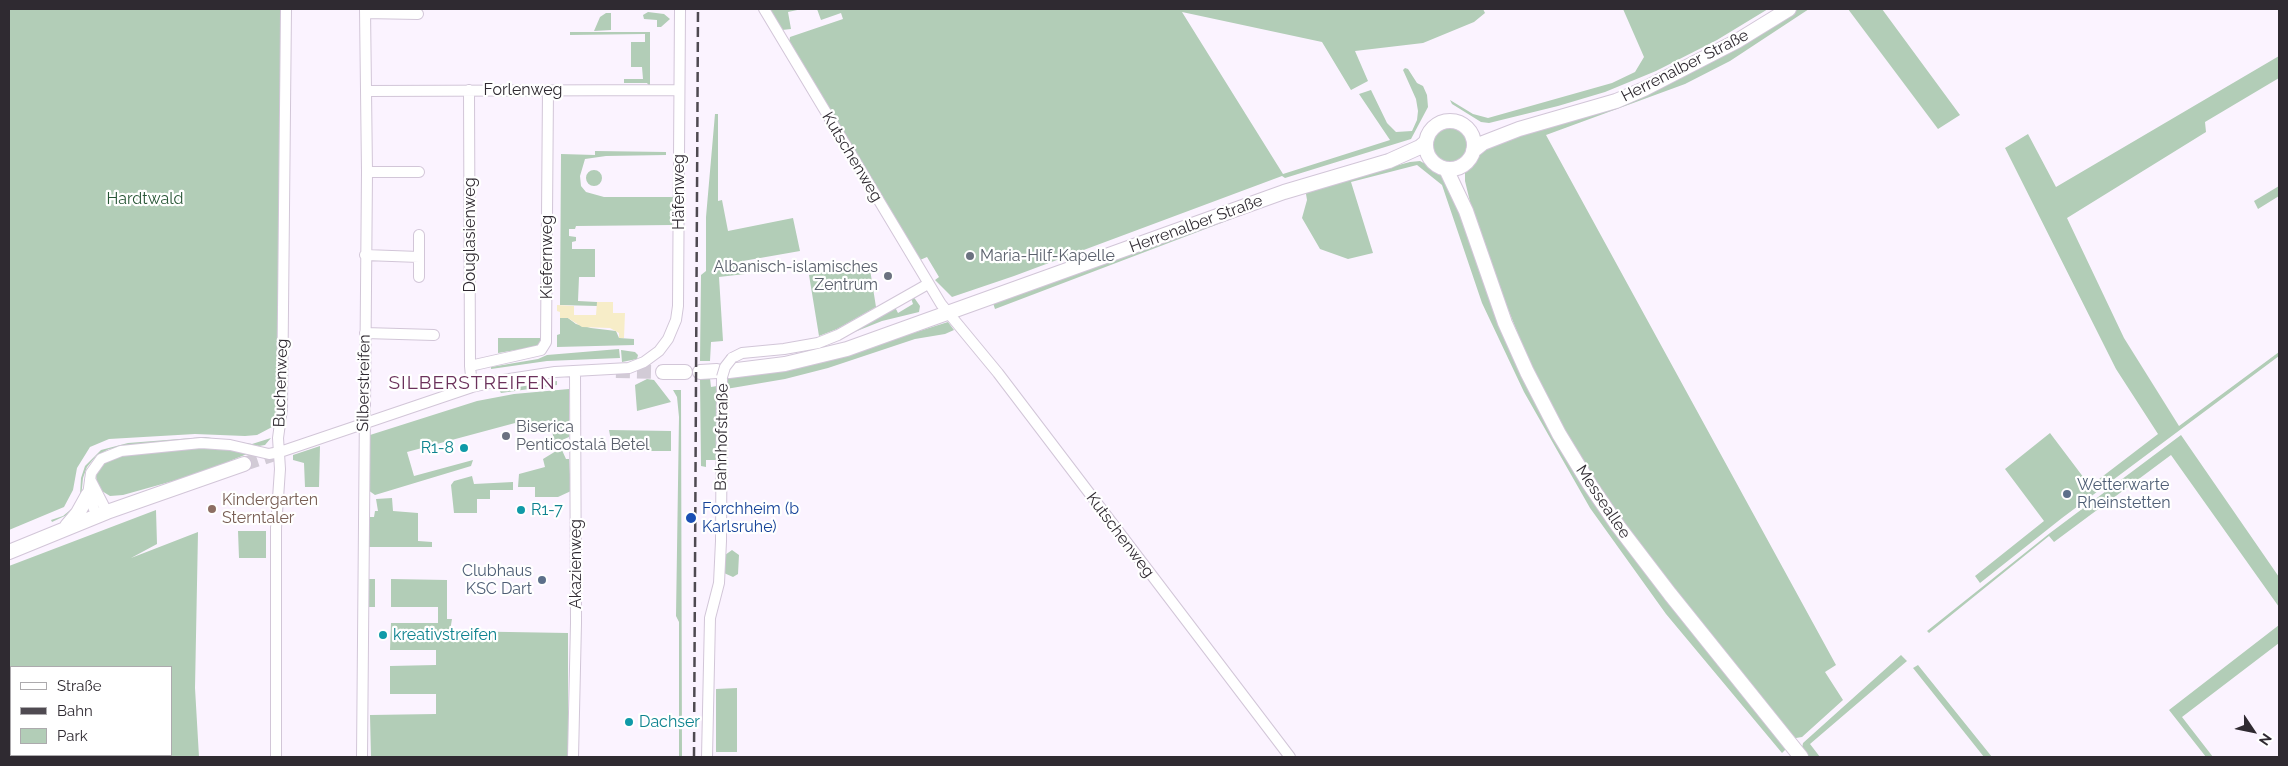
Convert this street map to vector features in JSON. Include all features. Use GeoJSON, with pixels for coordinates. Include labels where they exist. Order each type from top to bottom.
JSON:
{"type":"FeatureCollection","features":[{"type":"Feature","properties":{"kind":"main road","name":"Herrenalber Straße"},"geometry":{"type":"LineString","coordinates":[[1473,151],[1484,143],[1519,129],[1616,101],[1644,89],[1737,41],[1789,9]]}},
{"type":"Feature","properties":{"kind":"main road"},"geometry":{"type":"LineString","coordinates":[[1445,122],[1463,125],[1471,134],[1473,151],[1462,166],[1446,169],[1431,159],[1428,154],[1426,142],[1434,127],[1445,122]]}},
{"type":"Feature","properties":{"kind":"main road","name":"Herrenalber Straße"},"geometry":{"type":"LineString","coordinates":[[1471,134],[1519,129]]}},
{"type":"Feature","properties":{"kind":"main road","name":"Herrenalber Straße"},"geometry":{"type":"LineString","coordinates":[[700,372],[785,364],[847,349],[945,309],[1284,192],[1389,161],[1420,147],[1426,142]]}},
{"type":"Feature","properties":{"kind":"main road","name":"Herrenalber Straße"},"geometry":{"type":"LineString","coordinates":[[1389,161],[1431,159]]}},
{"type":"Feature","properties":{"kind":"main road","name":"Messeallee"},"geometry":{"type":"LineString","coordinates":[[1462,166],[1466,212]]}},
{"type":"Feature","properties":{"kind":"main road","name":"Messeallee"},"geometry":{"type":"LineString","coordinates":[[1446,169],[1466,212],[1488,279],[1516,348],[1559,434],[1590,485],[1664,586],[1801,757]]}},
{"type":"Feature","properties":{"kind":"main road"},"geometry":{"type":"LineString","coordinates":[[663,372],[685,372]]}},
{"type":"Feature","properties":{"kind":"main road"},"geometry":{"type":"LineString","coordinates":[[9,552],[102,514],[244,464]]}},
{"type":"Feature","properties":{"kind":"main road"},"geometry":{"type":"LineString","coordinates":[[64,529],[78,513],[88,494]]}},
{"type":"Feature","properties":{"kind":"street","name":"Buchenweg"},"geometry":{"type":"LineString","coordinates":[[276,757],[276,528],[280,469],[278,438],[282,409],[286,9]]}},
{"type":"Feature","properties":{"kind":"street","name":"Häfenweg"},"geometry":{"type":"LineString","coordinates":[[575,371],[629,368],[644,362],[660,351],[668,339],[676,320],[679,248],[680,9]]}},
{"type":"Feature","properties":{"kind":"street","name":"Kutschenweg"},"geometry":{"type":"LineString","coordinates":[[764,9],[928,284],[945,309],[998,373],[1290,757]]}},
{"type":"Feature","properties":{"kind":"street"},"geometry":{"type":"LineString","coordinates":[[365,11],[418,14]]}},
{"type":"Feature","properties":{"kind":"street","name":"Silberstreifen"},"geometry":{"type":"LineString","coordinates":[[362,757],[367,172],[365,11]]}},
{"type":"Feature","properties":{"kind":"street","name":"Douglasienweg"},"geometry":{"type":"LineString","coordinates":[[469,90],[470,366],[472,383]]}},
{"type":"Feature","properties":{"kind":"street","name":"Kiefernweg"},"geometry":{"type":"LineString","coordinates":[[470,366],[541,350],[546,342],[548,90]]}},
{"type":"Feature","properties":{"kind":"street","name":"Forlenweg"},"geometry":{"type":"LineString","coordinates":[[366,91],[679,90]]}},
{"type":"Feature","properties":{"kind":"street"},"geometry":{"type":"LineString","coordinates":[[367,172],[419,172]]}},
{"type":"Feature","properties":{"kind":"street"},"geometry":{"type":"LineString","coordinates":[[419,235],[419,277]]}},
{"type":"Feature","properties":{"kind":"street"},"geometry":{"type":"LineString","coordinates":[[365,255],[419,257]]}},
{"type":"Feature","properties":{"kind":"street","name":"Herrenalber Straße"},"geometry":{"type":"LineString","coordinates":[[725,369],[742,353],[784,349],[838,336],[928,284]]}},
{"type":"Feature","properties":{"kind":"street"},"geometry":{"type":"LineString","coordinates":[[365,333],[434,335]]}},
{"type":"Feature","properties":{"kind":"street","name":"Bahnhofstraße"},"geometry":{"type":"LineString","coordinates":[[707,757],[710,618],[719,583],[721,541],[725,369]]}},
{"type":"Feature","properties":{"kind":"street"},"geometry":{"type":"LineString","coordinates":[[102,514],[88,494],[93,468],[100,459],[121,450],[201,443],[230,445],[269,454],[280,452],[364,423],[472,383],[575,371]]}},
{"type":"Feature","properties":{"kind":"street","name":"Akazienweg"},"geometry":{"type":"LineString","coordinates":[[573,757],[576,623],[575,371]]}},
{"type":"Feature","properties":{"kind":"street"},"geometry":{"type":"LineString","coordinates":[[90,479],[102,514]]}},
{"type":"Feature","properties":{"kind":"green space","name":"Hardtwald"},"geometry":{"type":"Polygon","coordinates":[[[9,9],[282,9],[279,408],[274,426],[257,435],[245,436],[195,434],[109,439],[90,447],[77,468],[73,490],[64,507],[9,530],[9,9]]]}},
{"type":"Feature","properties":{"kind":"green space"},"geometry":{"type":"Polygon","coordinates":[[[773,9],[802,9],[788,12],[791,29],[782,30],[770,11],[773,9]]]}},
{"type":"Feature","properties":{"kind":"green space"},"geometry":{"type":"Polygon","coordinates":[[[817,9],[1483,9],[1485,13],[1474,22],[1423,43],[1355,51],[1368,81],[1351,90],[1322,42],[1182,12],[1283,174],[1390,140],[1359,94],[1371,90],[1387,123],[1396,132],[1412,131],[1417,120],[1418,111],[1416,99],[1403,70],[1405,68],[1408,69],[1417,83],[1423,86],[1427,95],[1428,107],[1411,139],[1285,178],[1282,176],[1014,276],[952,297],[935,280],[939,277],[927,257],[920,260],[789,43],[790,37],[843,19],[841,13],[821,20],[817,9]]]}},
{"type":"Feature","properties":{"kind":"green space"},"geometry":{"type":"Polygon","coordinates":[[[1623,9],[1768,9],[1717,40],[1656,71],[1605,92],[1489,123],[1481,122],[1452,104],[1450,100],[1473,114],[1488,118],[1612,83],[1635,72],[1644,57],[1623,9]]]}},
{"type":"Feature","properties":{"kind":"green space"},"geometry":{"type":"Polygon","coordinates":[[[1795,9],[1809,9],[1730,61],[1685,84],[1546,135],[1836,665],[1825,672],[1843,700],[1802,737],[1793,738],[1664,577],[1610,505],[1572,444],[1532,369],[1492,269],[1472,210],[1465,181],[1465,172],[1481,148],[1634,98],[1795,9]]]}},
{"type":"Feature","properties":{"kind":"green space"},"geometry":{"type":"Polygon","coordinates":[[[1848,9],[1882,9],[1960,115],[1938,129],[1848,9]]]}},
{"type":"Feature","properties":{"kind":"green space"},"geometry":{"type":"Polygon","coordinates":[[[648,12],[664,14],[670,19],[661,27],[657,27],[657,20],[644,19],[643,15],[648,12]]]}},
{"type":"Feature","properties":{"kind":"green space"},"geometry":{"type":"Polygon","coordinates":[[[606,13],[611,13],[611,30],[594,31],[600,17],[606,13]]]}},
{"type":"Feature","properties":{"kind":"green space"},"geometry":{"type":"Polygon","coordinates":[[[570,32],[650,32],[650,87],[647,83],[624,83],[624,79],[643,79],[642,67],[631,67],[631,42],[645,42],[645,34],[570,35],[570,32]]]}},
{"type":"Feature","properties":{"kind":"green space"},"geometry":{"type":"Polygon","coordinates":[[[2279,56],[2279,78],[2205,122],[2206,132],[2067,218],[2124,338],[2179,426],[2279,352],[2279,356],[2062,518],[1980,583],[1975,576],[2044,521],[2005,469],[2050,433],[2090,486],[2158,434],[2116,369],[2005,148],[2028,134],[2056,187],[2279,56]]]}},
{"type":"Feature","properties":{"kind":"green space"},"geometry":{"type":"Polygon","coordinates":[[[715,114],[718,114],[718,201],[722,200],[728,231],[793,218],[800,251],[743,261],[745,274],[719,277],[723,341],[711,342],[710,361],[700,361],[701,275],[706,271],[706,217],[715,114]]]}},
{"type":"Feature","properties":{"kind":"green space"},"geometry":{"type":"Polygon","coordinates":[[[1449,126],[1463,131],[1468,145],[1463,159],[1449,164],[1435,159],[1430,145],[1435,131],[1449,126]]]}},
{"type":"Feature","properties":{"kind":"green space"},"geometry":{"type":"Polygon","coordinates":[[[595,151],[666,152],[666,155],[606,156],[585,159],[580,176],[581,186],[586,192],[604,197],[673,197],[672,225],[576,226],[575,229],[569,229],[569,236],[576,237],[576,241],[572,242],[572,249],[595,249],[595,277],[579,277],[578,301],[597,302],[597,306],[560,305],[561,154],[595,155],[595,151]]]}},
{"type":"Feature","properties":{"kind":"green space"},"geometry":{"type":"Polygon","coordinates":[[[1420,161],[1445,175],[1541,410],[1785,744],[1785,750],[1782,753],[1666,614],[1590,508],[1524,392],[1482,303],[1442,185],[1417,165],[1351,182],[1373,253],[1348,259],[1320,249],[1302,218],[1307,200],[1306,194],[1300,193],[995,309],[993,303],[1316,187],[1420,161]]]}},
{"type":"Feature","properties":{"kind":"green space"},"geometry":{"type":"Polygon","coordinates":[[[594,170],[600,172],[602,178],[600,184],[594,186],[588,184],[586,178],[588,172],[594,170]]]}},
{"type":"Feature","properties":{"kind":"green space"},"geometry":{"type":"Polygon","coordinates":[[[2279,186],[2279,196],[2258,209],[2254,201],[2279,186]]]}},
{"type":"Feature","properties":{"kind":"green space"},"geometry":{"type":"Polygon","coordinates":[[[869,263],[876,307],[837,329],[819,336],[809,275],[869,263]]]}},
{"type":"Feature","properties":{"kind":"green space"},"geometry":{"type":"Polygon","coordinates":[[[913,296],[920,306],[919,312],[882,321],[852,333],[895,307],[898,313],[913,304],[911,298],[913,296]]]}},
{"type":"Feature","properties":{"kind":"green space"},"geometry":{"type":"Polygon","coordinates":[[[560,318],[568,318],[576,324],[591,328],[616,331],[619,338],[634,339],[634,345],[557,347],[557,335],[560,334],[560,318]]]}},
{"type":"Feature","properties":{"kind":"green space"},"geometry":{"type":"Polygon","coordinates":[[[948,322],[954,330],[945,334],[915,339],[828,368],[785,379],[726,389],[727,377],[753,375],[824,361],[948,322]]]}},
{"type":"Feature","properties":{"kind":"green space"},"geometry":{"type":"Polygon","coordinates":[[[498,338],[540,338],[540,346],[498,353],[498,338]]]}},
{"type":"Feature","properties":{"kind":"green space"},"geometry":{"type":"Polygon","coordinates":[[[619,349],[620,358],[547,361],[491,369],[491,367],[538,359],[547,355],[619,349]]]}},
{"type":"Feature","properties":{"kind":"green space"},"geometry":{"type":"Polygon","coordinates":[[[621,350],[635,352],[638,355],[637,359],[622,362],[621,350]]]}},
{"type":"Feature","properties":{"kind":"green space"},"geometry":{"type":"Polygon","coordinates":[[[700,378],[710,378],[711,387],[717,386],[718,460],[706,460],[706,467],[701,466],[700,378]]]}},
{"type":"Feature","properties":{"kind":"green space"},"geometry":{"type":"Polygon","coordinates":[[[647,379],[654,380],[671,402],[637,411],[635,385],[647,379]]]}},
{"type":"Feature","properties":{"kind":"green space"},"geometry":{"type":"Polygon","coordinates":[[[557,381],[557,385],[501,393],[499,390],[557,381]]]}},
{"type":"Feature","properties":{"kind":"green space"},"geometry":{"type":"Polygon","coordinates":[[[569,389],[569,437],[555,443],[549,420],[517,430],[515,423],[407,452],[414,476],[473,460],[471,466],[375,495],[368,490],[370,435],[477,401],[514,394],[569,389]]]}},
{"type":"Feature","properties":{"kind":"green space"},"geometry":{"type":"Polygon","coordinates":[[[673,390],[681,390],[682,757],[679,757],[679,622],[676,616],[679,417],[677,397],[673,390]]]}},
{"type":"Feature","properties":{"kind":"green space"},"geometry":{"type":"Polygon","coordinates":[[[609,430],[671,431],[671,451],[613,451],[609,430]]]}},
{"type":"Feature","properties":{"kind":"green space"},"geometry":{"type":"Polygon","coordinates":[[[2181,435],[2279,577],[2279,607],[2171,455],[2054,542],[2049,536],[1929,633],[1927,631],[2050,533],[2181,435]]]}},
{"type":"Feature","properties":{"kind":"green space"},"geometry":{"type":"Polygon","coordinates":[[[205,437],[252,444],[271,438],[265,445],[259,446],[222,440],[197,440],[109,449],[96,456],[87,467],[83,478],[81,498],[76,507],[69,514],[52,522],[51,520],[63,516],[75,506],[80,496],[81,478],[85,466],[101,450],[128,443],[205,437]]]}},
{"type":"Feature","properties":{"kind":"green space"},"geometry":{"type":"Polygon","coordinates":[[[320,446],[319,487],[305,487],[304,463],[293,460],[293,455],[320,446]]]}},
{"type":"Feature","properties":{"kind":"green space"},"geometry":{"type":"Polygon","coordinates":[[[206,447],[225,448],[247,454],[198,474],[123,495],[110,496],[102,491],[97,483],[96,476],[103,463],[124,453],[206,447]]]}},
{"type":"Feature","properties":{"kind":"green space"},"geometry":{"type":"Polygon","coordinates":[[[561,448],[566,459],[569,459],[571,491],[558,497],[535,497],[535,487],[518,487],[519,474],[545,467],[543,459],[561,448]]]}},
{"type":"Feature","properties":{"kind":"green space"},"geometry":{"type":"Polygon","coordinates":[[[472,476],[474,484],[513,482],[513,490],[490,490],[490,499],[477,499],[477,513],[454,513],[451,485],[454,481],[472,476]]]}},
{"type":"Feature","properties":{"kind":"green space"},"geometry":{"type":"Polygon","coordinates":[[[392,498],[393,511],[418,513],[418,541],[432,542],[432,547],[367,547],[368,517],[374,517],[375,511],[378,511],[376,499],[392,498]]]}},
{"type":"Feature","properties":{"kind":"green space"},"geometry":{"type":"Polygon","coordinates":[[[156,510],[157,544],[131,558],[198,532],[195,688],[199,757],[9,757],[9,566],[156,510]]]}},
{"type":"Feature","properties":{"kind":"green space"},"geometry":{"type":"Polygon","coordinates":[[[238,531],[266,531],[266,558],[239,558],[238,531]]]}},
{"type":"Feature","properties":{"kind":"green space"},"geometry":{"type":"Polygon","coordinates":[[[732,550],[739,555],[738,574],[733,577],[724,573],[725,555],[732,550]]]}},
{"type":"Feature","properties":{"kind":"green space"},"geometry":{"type":"Polygon","coordinates":[[[368,579],[375,579],[375,607],[368,607],[368,579]]]}},
{"type":"Feature","properties":{"kind":"green space"},"geometry":{"type":"Polygon","coordinates":[[[391,579],[447,580],[447,619],[452,619],[450,631],[568,633],[568,757],[371,757],[370,715],[436,714],[436,694],[390,694],[390,666],[436,665],[436,650],[390,650],[391,623],[438,623],[438,607],[391,607],[391,579]]]}},
{"type":"Feature","properties":{"kind":"green space"},"geometry":{"type":"Polygon","coordinates":[[[2279,625],[2279,643],[2182,717],[2213,757],[2206,757],[2169,710],[2279,625]]]}},
{"type":"Feature","properties":{"kind":"green space"},"geometry":{"type":"Polygon","coordinates":[[[1901,655],[1907,661],[1810,744],[1820,757],[1808,757],[1802,748],[1803,743],[1901,655]]]}},
{"type":"Feature","properties":{"kind":"green space"},"geometry":{"type":"Polygon","coordinates":[[[1918,665],[1992,757],[1984,757],[1913,668],[1918,665]]]}},
{"type":"Feature","properties":{"kind":"green space"},"geometry":{"type":"Polygon","coordinates":[[[737,688],[737,752],[716,752],[716,689],[737,688]]]}},
{"type":"Feature","properties":{"kind":"sand"},"geometry":{"type":"Polygon","coordinates":[[[597,302],[613,302],[613,313],[625,313],[624,338],[619,338],[619,333],[610,328],[582,327],[568,318],[560,318],[560,312],[557,311],[557,305],[574,306],[574,315],[596,315],[597,302]]]}},
{"type":"Feature","properties":{"kind":"tunnel"},"geometry":{"type":"LineString","coordinates":[[616,371],[663,372]]}},
{"type":"Feature","properties":{"kind":"tunnel"},"geometry":{"type":"LineString","coordinates":[[244,464],[281,452]]}},
{"type":"Feature","properties":{"kind":"railway"},"geometry":{"type":"LineString","coordinates":[[694,757],[698,9]]}},
{"type":"Feature","properties":{"kind":"place","name":"Maria-Hilf-Kapelle"},"geometry":{"type":"Point","coordinates":[970,256]}},
{"type":"Feature","properties":{"kind":"place","name":"Albanisch-islamisches Zentrum"},"geometry":{"type":"Point","coordinates":[888,276]}},
{"type":"Feature","properties":{"kind":"place","name":"Biserica Penticostală Betel"},"geometry":{"type":"Point","coordinates":[506,436]}},
{"type":"Feature","properties":{"kind":"place","name":"R1-8"},"geometry":{"type":"Point","coordinates":[464,448]}},
{"type":"Feature","properties":{"kind":"place","name":"Wetterwarte Rheinstetten"},"geometry":{"type":"Point","coordinates":[2067,494]}},
{"type":"Feature","properties":{"kind":"place","name":"Kindergarten Sterntaler"},"geometry":{"type":"Point","coordinates":[212,509]}},
{"type":"Feature","properties":{"kind":"place","name":"R1-7"},"geometry":{"type":"Point","coordinates":[521,510]}},
{"type":"Feature","properties":{"kind":"place","name":"Forchheim (b Karlsruhe)"},"geometry":{"type":"Point","coordinates":[691,518]}},
{"type":"Feature","properties":{"kind":"place","name":"Clubhaus KSC Dart"},"geometry":{"type":"Point","coordinates":[542,580]}},
{"type":"Feature","properties":{"kind":"place","name":"kreativstreifen"},"geometry":{"type":"Point","coordinates":[383,635]}},
{"type":"Feature","properties":{"kind":"place","name":"Dachser"},"geometry":{"type":"Point","coordinates":[629,722]}},
{"type":"Feature","properties":{"kind":"district","name":"SILBERSTREIFEN"},"geometry":{"type":"Point","coordinates":[472,383]}}]}
